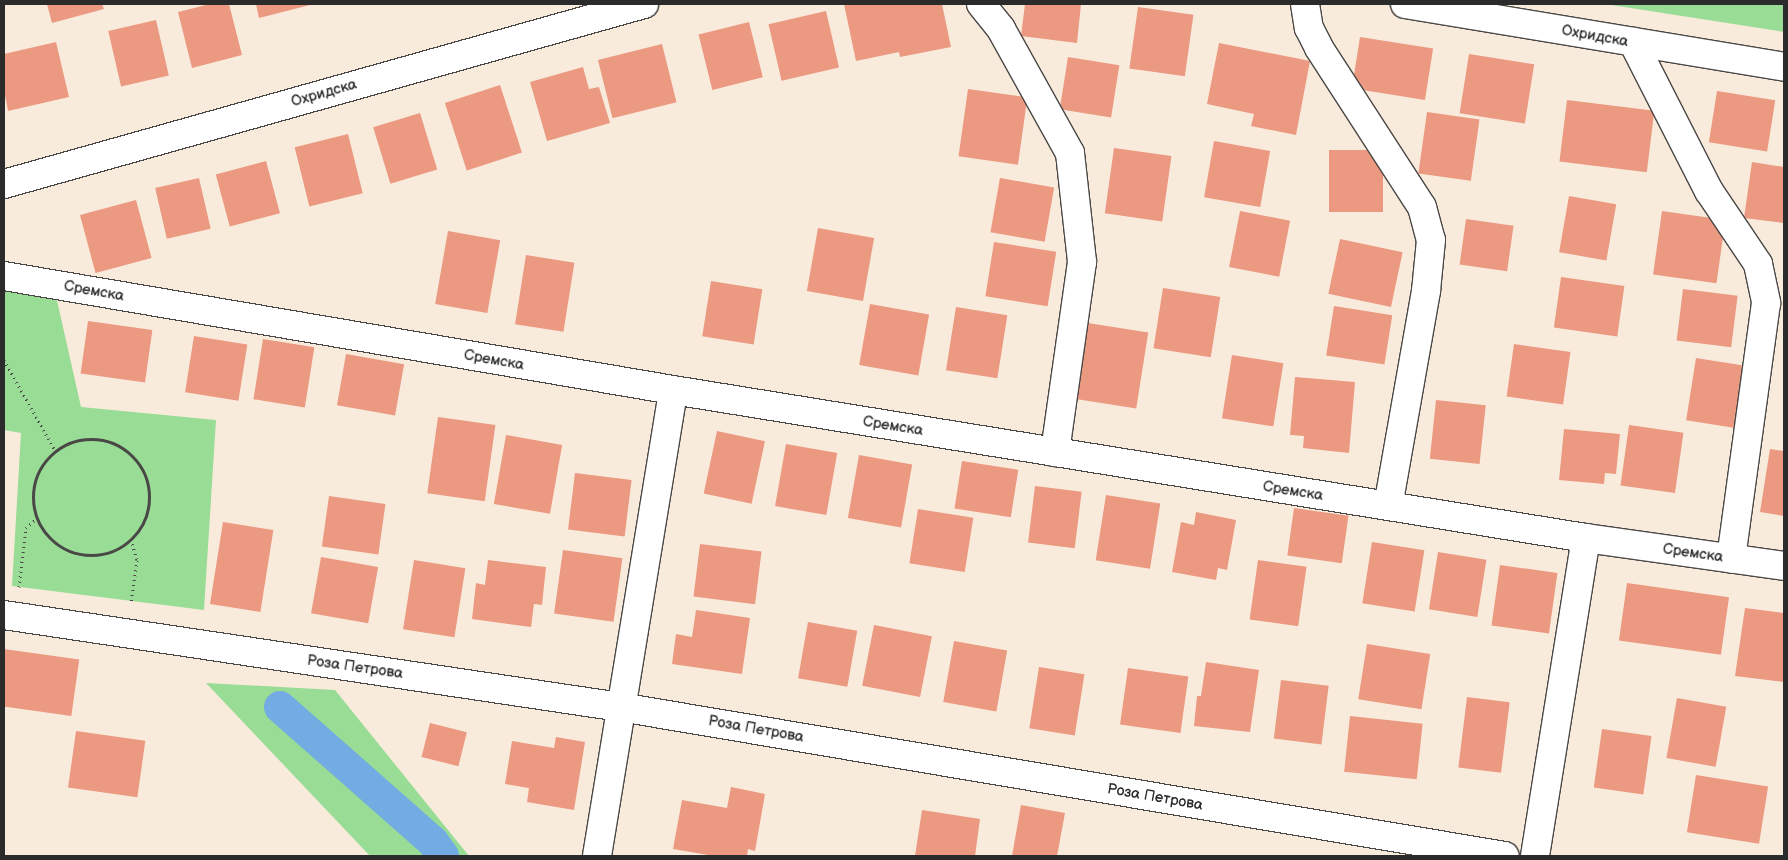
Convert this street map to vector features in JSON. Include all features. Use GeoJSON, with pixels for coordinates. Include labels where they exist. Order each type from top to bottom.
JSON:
{"type":"FeatureCollection","features":[{"type":"Feature","properties":{"kind":"street","name":"Охридска"},"geometry":{"type":"LineString","coordinates":[[4,184],[644,4]]}},
{"type":"Feature","properties":{"kind":"street"},"geometry":{"type":"LineString","coordinates":[[981,4],[1001,29],[1070,154],[1082,262],[1055,452]]}},
{"type":"Feature","properties":{"kind":"street"},"geometry":{"type":"LineString","coordinates":[[1305,4],[1309,28],[1319,48],[1422,207],[1431,240],[1426,291],[1388,506]]}},
{"type":"Feature","properties":{"kind":"street","name":"Охридска"},"geometry":{"type":"LineString","coordinates":[[1405,4],[1784,67]]}},
{"type":"Feature","properties":{"kind":"street"},"geometry":{"type":"LineString","coordinates":[[1633,42],[1709,191],[1758,264],[1766,304],[1731,559]]}},
{"type":"Feature","properties":{"kind":"street","name":"Сремска"},"geometry":{"type":"LineString","coordinates":[[4,276],[673,390],[1586,538],[1784,566]]}},
{"type":"Feature","properties":{"kind":"street"},"geometry":{"type":"LineString","coordinates":[[597,856],[673,390]]}},
{"type":"Feature","properties":{"kind":"street"},"geometry":{"type":"LineString","coordinates":[[1535,856],[1586,538]]}},
{"type":"Feature","properties":{"kind":"street","name":"Роза Петрова"},"geometry":{"type":"LineString","coordinates":[[9,616],[620,707],[1505,856]]}},
{"type":"Feature","properties":{"kind":"path"},"geometry":{"type":"LineString","coordinates":[[4,360],[55,450]]}},
{"type":"Feature","properties":{"kind":"path"},"geometry":{"type":"LineString","coordinates":[[92,438],[111,442],[129,452],[141,467],[148,485],[149,505],[142,524],[131,539],[115,550],[97,555],[78,554],[61,546],[46,534],[37,518],[33,500],[35,481],[42,464],[55,450],[73,441],[92,438]]}},
{"type":"Feature","properties":{"kind":"path"},"geometry":{"type":"LineString","coordinates":[[9,616],[26,528],[37,518]]}},
{"type":"Feature","properties":{"kind":"path"},"geometry":{"type":"LineString","coordinates":[[127,633],[137,560],[131,539]]}},
{"type":"Feature","properties":{"kind":"green space"},"geometry":{"type":"Polygon","coordinates":[[[1605,4],[1784,4],[1784,32],[1605,4]]]}},
{"type":"Feature","properties":{"kind":"green space"},"geometry":{"type":"Polygon","coordinates":[[[4,286],[56,296],[81,407],[216,420],[204,610],[12,586],[21,433],[4,430],[4,286]]]}},
{"type":"Feature","properties":{"kind":"green space"},"geometry":{"type":"Polygon","coordinates":[[[206,683],[335,690],[469,856],[370,856],[206,683]]]}},
{"type":"Feature","properties":{"kind":"building"},"geometry":{"type":"Polygon","coordinates":[[[47,4],[102,4],[104,9],[52,23],[47,4]]]}},
{"type":"Feature","properties":{"kind":"building"},"geometry":{"type":"Polygon","coordinates":[[[210,4],[229,4],[242,55],[192,68],[178,12],[210,4]]]}},
{"type":"Feature","properties":{"kind":"building"},"geometry":{"type":"Polygon","coordinates":[[[256,4],[314,4],[259,18],[256,4]]]}},
{"type":"Feature","properties":{"kind":"building"},"geometry":{"type":"Polygon","coordinates":[[[844,4],[942,4],[951,47],[900,57],[899,52],[856,61],[844,4]]]}},
{"type":"Feature","properties":{"kind":"building"},"geometry":{"type":"Polygon","coordinates":[[[1025,4],[1081,4],[1077,43],[1021,36],[1025,4]]]}},
{"type":"Feature","properties":{"kind":"building"},"geometry":{"type":"Polygon","coordinates":[[[1138,7],[1193,15],[1185,76],[1129,68],[1138,7]]]}},
{"type":"Feature","properties":{"kind":"building"},"geometry":{"type":"Polygon","coordinates":[[[826,11],[839,68],[782,81],[769,24],[826,11]]]}},
{"type":"Feature","properties":{"kind":"building"},"geometry":{"type":"Polygon","coordinates":[[[156,20],[169,76],[121,87],[108,31],[156,20]]]}},
{"type":"Feature","properties":{"kind":"building"},"geometry":{"type":"Polygon","coordinates":[[[749,22],[763,77],[712,90],[699,35],[749,22]]]}},
{"type":"Feature","properties":{"kind":"building"},"geometry":{"type":"Polygon","coordinates":[[[1360,37],[1433,49],[1425,100],[1352,88],[1360,37]]]}},
{"type":"Feature","properties":{"kind":"building"},"geometry":{"type":"Polygon","coordinates":[[[56,42],[69,97],[8,111],[4,90],[4,54],[56,42]]]}},
{"type":"Feature","properties":{"kind":"building"},"geometry":{"type":"Polygon","coordinates":[[[1219,43],[1310,61],[1296,135],[1251,126],[1254,114],[1207,104],[1219,43]]]}},
{"type":"Feature","properties":{"kind":"building"},"geometry":{"type":"Polygon","coordinates":[[[662,44],[677,102],[612,118],[598,60],[662,44]]]}},
{"type":"Feature","properties":{"kind":"building"},"geometry":{"type":"Polygon","coordinates":[[[1469,54],[1534,64],[1525,124],[1460,113],[1469,54]]]}},
{"type":"Feature","properties":{"kind":"building"},"geometry":{"type":"Polygon","coordinates":[[[1068,57],[1119,65],[1111,117],[1060,109],[1068,57]]]}},
{"type":"Feature","properties":{"kind":"building"},"geometry":{"type":"Polygon","coordinates":[[[583,67],[589,89],[599,87],[610,123],[547,141],[530,82],[583,67]]]}},
{"type":"Feature","properties":{"kind":"building"},"geometry":{"type":"Polygon","coordinates":[[[500,85],[522,153],[467,170],[445,103],[500,85]]]}},
{"type":"Feature","properties":{"kind":"building"},"geometry":{"type":"Polygon","coordinates":[[[968,89],[1027,97],[1018,165],[959,156],[968,89]]]}},
{"type":"Feature","properties":{"kind":"building"},"geometry":{"type":"Polygon","coordinates":[[[1717,91],[1775,100],[1767,152],[1709,142],[1717,91]]]}},
{"type":"Feature","properties":{"kind":"building"},"geometry":{"type":"Polygon","coordinates":[[[1567,100],[1654,111],[1647,172],[1559,162],[1567,100]]]}},
{"type":"Feature","properties":{"kind":"building"},"geometry":{"type":"Polygon","coordinates":[[[1427,112],[1479,119],[1471,181],[1418,173],[1427,112]]]}},
{"type":"Feature","properties":{"kind":"building"},"geometry":{"type":"Polygon","coordinates":[[[420,113],[437,169],[390,184],[373,127],[420,113]]]}},
{"type":"Feature","properties":{"kind":"building"},"geometry":{"type":"Polygon","coordinates":[[[348,134],[363,193],[309,206],[295,147],[348,134]]]}},
{"type":"Feature","properties":{"kind":"building"},"geometry":{"type":"Polygon","coordinates":[[[1214,141],[1270,151],[1260,207],[1204,197],[1214,141]]]}},
{"type":"Feature","properties":{"kind":"building"},"geometry":{"type":"Polygon","coordinates":[[[1114,148],[1171,156],[1162,221],[1105,213],[1114,148]]]}},
{"type":"Feature","properties":{"kind":"building"},"geometry":{"type":"Polygon","coordinates":[[[1329,150],[1383,150],[1383,212],[1329,212],[1329,150]]]}},
{"type":"Feature","properties":{"kind":"building"},"geometry":{"type":"Polygon","coordinates":[[[266,161],[280,213],[230,227],[216,174],[266,161]]]}},
{"type":"Feature","properties":{"kind":"building"},"geometry":{"type":"Polygon","coordinates":[[[1752,162],[1784,167],[1784,223],[1744,218],[1752,162]]]}},
{"type":"Feature","properties":{"kind":"building"},"geometry":{"type":"Polygon","coordinates":[[[199,178],[211,229],[167,239],[155,188],[199,178]]]}},
{"type":"Feature","properties":{"kind":"building"},"geometry":{"type":"Polygon","coordinates":[[[1000,178],[1054,188],[1045,242],[990,232],[1000,178]]]}},
{"type":"Feature","properties":{"kind":"building"},"geometry":{"type":"Polygon","coordinates":[[[1569,196],[1616,204],[1606,260],[1559,252],[1569,196]]]}},
{"type":"Feature","properties":{"kind":"building"},"geometry":{"type":"Polygon","coordinates":[[[136,200],[152,258],[96,273],[80,215],[136,200]]]}},
{"type":"Feature","properties":{"kind":"building"},"geometry":{"type":"Polygon","coordinates":[[[1240,211],[1290,221],[1279,277],[1229,267],[1240,211]]]}},
{"type":"Feature","properties":{"kind":"building"},"geometry":{"type":"Polygon","coordinates":[[[1662,211],[1725,220],[1716,283],[1653,274],[1662,211]]]}},
{"type":"Feature","properties":{"kind":"building"},"geometry":{"type":"Polygon","coordinates":[[[1466,219],[1514,226],[1507,271],[1460,265],[1466,219]]]}},
{"type":"Feature","properties":{"kind":"building"},"geometry":{"type":"Polygon","coordinates":[[[818,228],[874,238],[863,301],[807,291],[818,228]]]}},
{"type":"Feature","properties":{"kind":"building"},"geometry":{"type":"Polygon","coordinates":[[[448,231],[500,240],[487,313],[435,304],[448,231]]]}},
{"type":"Feature","properties":{"kind":"building"},"geometry":{"type":"Polygon","coordinates":[[[1340,239],[1403,252],[1391,307],[1328,294],[1340,239]]]}},
{"type":"Feature","properties":{"kind":"building"},"geometry":{"type":"Polygon","coordinates":[[[994,242],[1056,252],[1048,306],[985,296],[994,242]]]}},
{"type":"Feature","properties":{"kind":"building"},"geometry":{"type":"Polygon","coordinates":[[[526,255],[574,263],[563,332],[515,324],[526,255]]]}},
{"type":"Feature","properties":{"kind":"building"},"geometry":{"type":"Polygon","coordinates":[[[1561,277],[1624,286],[1617,336],[1554,328],[1561,277]]]}},
{"type":"Feature","properties":{"kind":"building"},"geometry":{"type":"Polygon","coordinates":[[[711,281],[762,289],[754,344],[702,336],[711,281]]]}},
{"type":"Feature","properties":{"kind":"building"},"geometry":{"type":"Polygon","coordinates":[[[1163,288],[1220,297],[1211,357],[1153,348],[1163,288]]]}},
{"type":"Feature","properties":{"kind":"building"},"geometry":{"type":"Polygon","coordinates":[[[1683,289],[1738,296],[1731,347],[1677,341],[1683,289]]]}},
{"type":"Feature","properties":{"kind":"building"},"geometry":{"type":"Polygon","coordinates":[[[870,304],[929,314],[918,375],[859,365],[870,304]]]}},
{"type":"Feature","properties":{"kind":"building"},"geometry":{"type":"Polygon","coordinates":[[[1334,306],[1392,315],[1384,365],[1326,355],[1334,306]]]}},
{"type":"Feature","properties":{"kind":"building"},"geometry":{"type":"Polygon","coordinates":[[[956,307],[1007,315],[997,378],[946,370],[956,307]]]}},
{"type":"Feature","properties":{"kind":"building"},"geometry":{"type":"Polygon","coordinates":[[[88,321],[152,330],[145,383],[81,373],[88,321]]]}},
{"type":"Feature","properties":{"kind":"building"},"geometry":{"type":"Polygon","coordinates":[[[1088,323],[1148,333],[1136,409],[1076,399],[1088,323]]]}},
{"type":"Feature","properties":{"kind":"building"},"geometry":{"type":"Polygon","coordinates":[[[194,336],[247,344],[238,401],[185,392],[194,336]]]}},
{"type":"Feature","properties":{"kind":"building"},"geometry":{"type":"Polygon","coordinates":[[[263,339],[314,347],[305,407],[253,399],[263,339]]]}},
{"type":"Feature","properties":{"kind":"building"},"geometry":{"type":"Polygon","coordinates":[[[1514,344],[1570,352],[1563,404],[1507,396],[1514,344]]]}},
{"type":"Feature","properties":{"kind":"building"},"geometry":{"type":"Polygon","coordinates":[[[346,354],[404,364],[395,415],[337,405],[346,354]]]}},
{"type":"Feature","properties":{"kind":"building"},"geometry":{"type":"Polygon","coordinates":[[[1232,355],[1283,363],[1273,426],[1222,418],[1232,355]]]}},
{"type":"Feature","properties":{"kind":"building"},"geometry":{"type":"Polygon","coordinates":[[[1696,358],[1751,367],[1741,429],[1686,420],[1696,358]]]}},
{"type":"Feature","properties":{"kind":"building"},"geometry":{"type":"Polygon","coordinates":[[[1295,377],[1355,382],[1349,453],[1303,448],[1304,436],[1290,435],[1295,377]]]}},
{"type":"Feature","properties":{"kind":"building"},"geometry":{"type":"Polygon","coordinates":[[[1436,400],[1486,405],[1480,464],[1430,459],[1436,400]]]}},
{"type":"Feature","properties":{"kind":"building"},"geometry":{"type":"Polygon","coordinates":[[[438,417],[495,425],[485,501],[427,493],[438,417]]]}},
{"type":"Feature","properties":{"kind":"building"},"geometry":{"type":"Polygon","coordinates":[[[1629,425],[1683,433],[1675,493],[1621,485],[1629,425]]]}},
{"type":"Feature","properties":{"kind":"building"},"geometry":{"type":"Polygon","coordinates":[[[1564,429],[1620,434],[1616,474],[1605,473],[1604,484],[1559,480],[1564,429]]]}},
{"type":"Feature","properties":{"kind":"building"},"geometry":{"type":"Polygon","coordinates":[[[717,431],[765,441],[752,504],[704,494],[717,431]]]}},
{"type":"Feature","properties":{"kind":"building"},"geometry":{"type":"Polygon","coordinates":[[[506,435],[562,445],[550,514],[494,504],[506,435]]]}},
{"type":"Feature","properties":{"kind":"building"},"geometry":{"type":"Polygon","coordinates":[[[786,444],[837,453],[826,515],[775,506],[786,444]]]}},
{"type":"Feature","properties":{"kind":"building"},"geometry":{"type":"Polygon","coordinates":[[[1770,449],[1784,451],[1784,516],[1760,512],[1770,449]]]}},
{"type":"Feature","properties":{"kind":"building"},"geometry":{"type":"Polygon","coordinates":[[[859,455],[912,464],[901,527],[848,518],[859,455]]]}},
{"type":"Feature","properties":{"kind":"building"},"geometry":{"type":"Polygon","coordinates":[[[962,461],[1018,470],[1011,517],[954,508],[962,461]]]}},
{"type":"Feature","properties":{"kind":"building"},"geometry":{"type":"Polygon","coordinates":[[[575,473],[632,480],[625,537],[568,530],[575,473]]]}},
{"type":"Feature","properties":{"kind":"building"},"geometry":{"type":"Polygon","coordinates":[[[1035,486],[1082,492],[1075,548],[1028,543],[1035,486]]]}},
{"type":"Feature","properties":{"kind":"building"},"geometry":{"type":"Polygon","coordinates":[[[1106,495],[1160,504],[1150,569],[1096,560],[1106,495]]]}},
{"type":"Feature","properties":{"kind":"building"},"geometry":{"type":"Polygon","coordinates":[[[329,496],[385,504],[378,554],[322,547],[329,496]]]}},
{"type":"Feature","properties":{"kind":"building"},"geometry":{"type":"Polygon","coordinates":[[[1294,508],[1348,516],[1342,563],[1287,556],[1294,508]]]}},
{"type":"Feature","properties":{"kind":"building"},"geometry":{"type":"Polygon","coordinates":[[[918,509],[973,518],[965,572],[909,563],[918,509]]]}},
{"type":"Feature","properties":{"kind":"building"},"geometry":{"type":"Polygon","coordinates":[[[1196,512],[1236,520],[1227,570],[1218,568],[1216,580],[1172,572],[1181,522],[1194,525],[1196,512]]]}},
{"type":"Feature","properties":{"kind":"building"},"geometry":{"type":"Polygon","coordinates":[[[223,522],[273,530],[260,612],[210,604],[223,522]]]}},
{"type":"Feature","properties":{"kind":"building"},"geometry":{"type":"Polygon","coordinates":[[[1372,542],[1424,550],[1415,612],[1362,603],[1372,542]]]}},
{"type":"Feature","properties":{"kind":"building"},"geometry":{"type":"Polygon","coordinates":[[[700,544],[762,552],[755,604],[694,597],[700,544]]]}},
{"type":"Feature","properties":{"kind":"building"},"geometry":{"type":"Polygon","coordinates":[[[563,550],[622,558],[614,622],[554,613],[563,550]]]}},
{"type":"Feature","properties":{"kind":"building"},"geometry":{"type":"Polygon","coordinates":[[[1438,552],[1486,560],[1477,617],[1429,609],[1438,552]]]}},
{"type":"Feature","properties":{"kind":"building"},"geometry":{"type":"Polygon","coordinates":[[[321,557],[378,567],[368,623],[311,613],[321,557]]]}},
{"type":"Feature","properties":{"kind":"building"},"geometry":{"type":"Polygon","coordinates":[[[414,560],[465,568],[454,637],[403,629],[414,560]]]}},
{"type":"Feature","properties":{"kind":"building"},"geometry":{"type":"Polygon","coordinates":[[[488,560],[546,567],[542,605],[534,604],[531,627],[472,619],[476,583],[485,585],[488,560]]]}},
{"type":"Feature","properties":{"kind":"building"},"geometry":{"type":"Polygon","coordinates":[[[1258,560],[1307,567],[1298,626],[1250,619],[1258,560]]]}},
{"type":"Feature","properties":{"kind":"building"},"geometry":{"type":"Polygon","coordinates":[[[1500,565],[1557,573],[1549,633],[1492,625],[1500,565]]]}},
{"type":"Feature","properties":{"kind":"building"},"geometry":{"type":"Polygon","coordinates":[[[1627,583],[1729,597],[1721,655],[1619,640],[1627,583]]]}},
{"type":"Feature","properties":{"kind":"building"},"geometry":{"type":"Polygon","coordinates":[[[1745,608],[1784,613],[1784,682],[1735,676],[1745,608]]]}},
{"type":"Feature","properties":{"kind":"building"},"geometry":{"type":"Polygon","coordinates":[[[696,610],[750,618],[742,674],[672,664],[676,634],[692,637],[696,610]]]}},
{"type":"Feature","properties":{"kind":"building"},"geometry":{"type":"Polygon","coordinates":[[[808,622],[857,631],[847,687],[798,678],[808,622]]]}},
{"type":"Feature","properties":{"kind":"building"},"geometry":{"type":"Polygon","coordinates":[[[874,625],[932,636],[920,697],[862,686],[874,625]]]}},
{"type":"Feature","properties":{"kind":"building"},"geometry":{"type":"Polygon","coordinates":[[[954,641],[1007,650],[996,711],[943,702],[954,641]]]}},
{"type":"Feature","properties":{"kind":"building"},"geometry":{"type":"Polygon","coordinates":[[[1367,644],[1430,654],[1421,709],[1358,699],[1367,644]]]}},
{"type":"Feature","properties":{"kind":"building"},"geometry":{"type":"Polygon","coordinates":[[[4,649],[79,660],[71,716],[4,707],[4,649]]]}},
{"type":"Feature","properties":{"kind":"building"},"geometry":{"type":"Polygon","coordinates":[[[1206,662],[1259,670],[1250,732],[1194,726],[1197,696],[1201,696],[1206,662]]]}},
{"type":"Feature","properties":{"kind":"building"},"geometry":{"type":"Polygon","coordinates":[[[1039,667],[1084,674],[1075,735],[1029,728],[1039,667]]]}},
{"type":"Feature","properties":{"kind":"building"},"geometry":{"type":"Polygon","coordinates":[[[1128,668],[1188,676],[1180,733],[1120,724],[1128,668]]]}},
{"type":"Feature","properties":{"kind":"building"},"geometry":{"type":"Polygon","coordinates":[[[1281,680],[1329,686],[1321,744],[1274,739],[1281,680]]]}},
{"type":"Feature","properties":{"kind":"building"},"geometry":{"type":"Polygon","coordinates":[[[1467,697],[1510,702],[1501,773],[1458,767],[1467,697]]]}},
{"type":"Feature","properties":{"kind":"building"},"geometry":{"type":"Polygon","coordinates":[[[1677,698],[1726,707],[1716,767],[1666,758],[1677,698]]]}},
{"type":"Feature","properties":{"kind":"building"},"geometry":{"type":"Polygon","coordinates":[[[1350,716],[1423,724],[1417,779],[1344,772],[1350,716]]]}},
{"type":"Feature","properties":{"kind":"building"},"geometry":{"type":"Polygon","coordinates":[[[430,723],[467,732],[458,766],[422,757],[430,723]]]}},
{"type":"Feature","properties":{"kind":"building"},"geometry":{"type":"Polygon","coordinates":[[[1602,729],[1652,736],[1643,794],[1594,787],[1602,729]]]}},
{"type":"Feature","properties":{"kind":"building"},"geometry":{"type":"Polygon","coordinates":[[[76,731],[145,741],[137,797],[68,787],[76,731]]]}},
{"type":"Feature","properties":{"kind":"building"},"geometry":{"type":"Polygon","coordinates":[[[556,737],[585,742],[574,810],[527,802],[529,788],[505,784],[512,741],[554,748],[556,737]]]}},
{"type":"Feature","properties":{"kind":"building"},"geometry":{"type":"Polygon","coordinates":[[[1696,775],[1768,786],[1759,844],[1687,832],[1696,775]]]}},
{"type":"Feature","properties":{"kind":"building"},"geometry":{"type":"Polygon","coordinates":[[[731,787],[765,794],[755,851],[748,849],[747,856],[714,856],[673,849],[682,800],[727,808],[731,787]]]}},
{"type":"Feature","properties":{"kind":"building"},"geometry":{"type":"Polygon","coordinates":[[[1021,805],[1065,813],[1057,856],[1012,856],[1021,805]]]}},
{"type":"Feature","properties":{"kind":"building"},"geometry":{"type":"Polygon","coordinates":[[[922,810],[980,819],[975,856],[915,856],[922,810]]]}},
{"type":"Feature","properties":{"kind":"waterway"},"geometry":{"type":"LineString","coordinates":[[280,707],[433,842],[443,856]]}}]}
